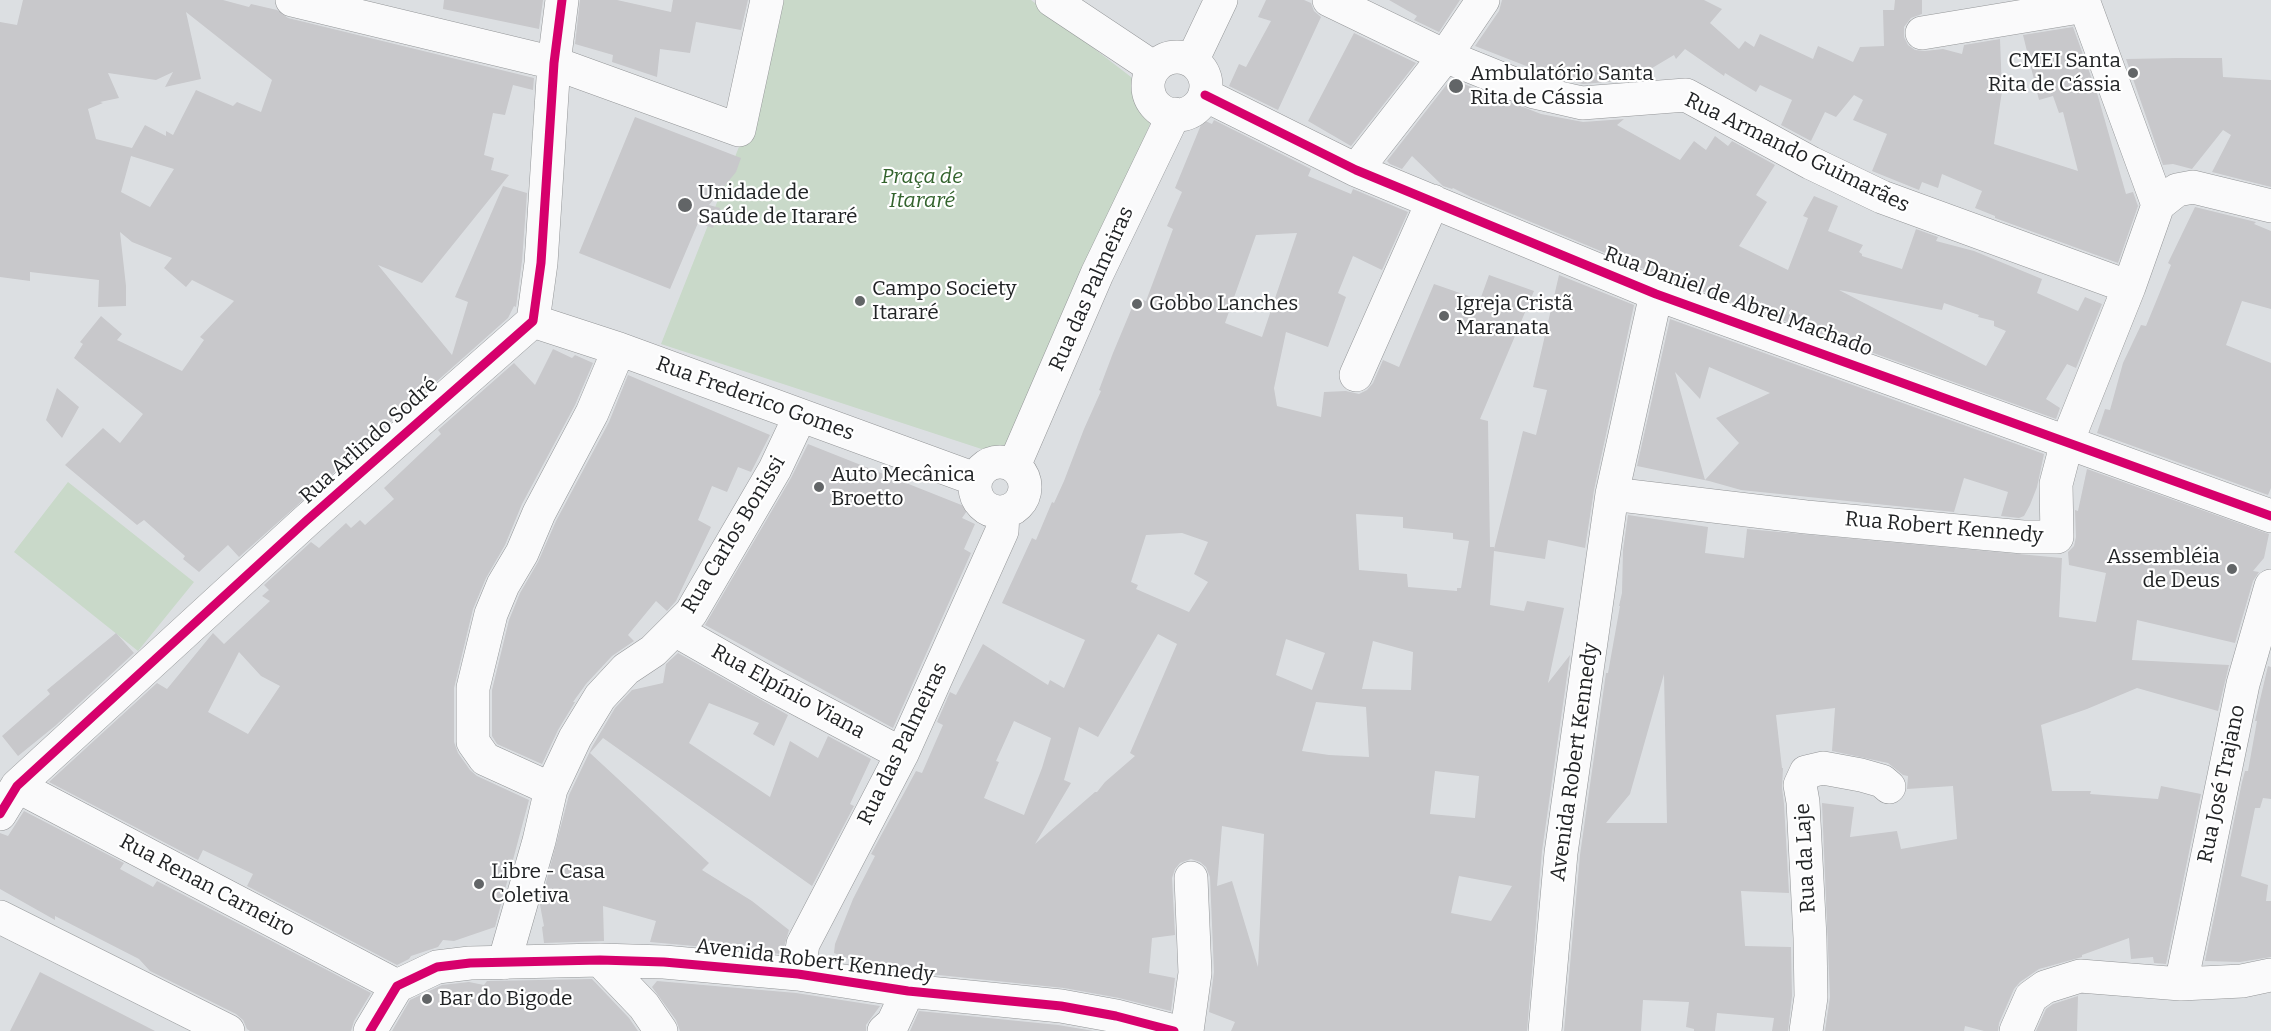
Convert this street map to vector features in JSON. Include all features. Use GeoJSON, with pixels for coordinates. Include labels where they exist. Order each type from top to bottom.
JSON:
{"type":"FeatureCollection","features":[{"type":"Feature","properties":{"kind":"street"},"geometry":{"type":"LineString","coordinates":[[292,0],[554,63],[739,130],[767,0]]}},
{"type":"Feature","properties":{"kind":"street"},"geometry":{"type":"LineString","coordinates":[[533,321],[542,263],[554,63],[562,0]]}},
{"type":"Feature","properties":{"kind":"street"},"geometry":{"type":"LineString","coordinates":[[1052,0],[1154,68]]}},
{"type":"Feature","properties":{"kind":"street"},"geometry":{"type":"LineString","coordinates":[[1192,61],[1221,0]]}},
{"type":"Feature","properties":{"kind":"street","name":"Rua Armando Guimarães"},"geometry":{"type":"LineString","coordinates":[[1329,0],[1445,56],[1534,92],[1582,103],[1686,95],[1811,163],[1882,197],[2129,287]]}},
{"type":"Feature","properties":{"kind":"street"},"geometry":{"type":"LineString","coordinates":[[1356,170],[1445,56],[1483,0]]}},
{"type":"Feature","properties":{"kind":"street"},"geometry":{"type":"LineString","coordinates":[[1923,33],[2084,3],[2158,205],[2177,190],[2193,187],[2271,206]]}},
{"type":"Feature","properties":{"kind":"street"},"geometry":{"type":"LineString","coordinates":[[1174,57],[1183,57],[1192,61],[1204,75],[1205,95],[1192,110],[1184,114],[1163,111],[1152,100],[1148,83],[1154,68],[1165,59],[1174,57]]}},
{"type":"Feature","properties":{"kind":"street","name":"Rua Daniel de Abrel Machado"},"geometry":{"type":"LineString","coordinates":[[1205,95],[1356,170],[1656,294],[2271,516]]}},
{"type":"Feature","properties":{"kind":"street","name":"Rua das Palmeiras"},"geometry":{"type":"LineString","coordinates":[[1014,466],[1097,274],[1174,114]]}},
{"type":"Feature","properties":{"kind":"street"},"geometry":{"type":"LineString","coordinates":[[1356,375],[1433,201]]}},
{"type":"Feature","properties":{"kind":"street","name":"Rua Robert Kennedy"},"geometry":{"type":"LineString","coordinates":[[1612,494],[1817,518],[2023,537],[2057,537],[2056,484],[2067,442],[2129,287],[2158,205]]}},
{"type":"Feature","properties":{"kind":"street","name":"Avenida Robert Kennedy"},"geometry":{"type":"LineString","coordinates":[[1545,1031],[1561,853],[1612,494],[1656,294]]}},
{"type":"Feature","properties":{"kind":"street","name":"Rua Frederico Gomes"},"geometry":{"type":"LineString","coordinates":[[533,321],[619,349],[975,479]]}},
{"type":"Feature","properties":{"kind":"street","name":"Rua Arlindo Sodré"},"geometry":{"type":"LineString","coordinates":[[0,814],[16,786],[306,521],[533,321]]}},
{"type":"Feature","properties":{"kind":"street"},"geometry":{"type":"LineString","coordinates":[[551,789],[484,759],[473,742],[473,688],[495,604],[522,553],[539,513],[592,413],[619,349]]}},
{"type":"Feature","properties":{"kind":"street","name":"Rua Carlos Bonissi"},"geometry":{"type":"LineString","coordinates":[[504,963],[539,841],[551,789],[575,738],[600,697],[626,669],[653,651],[692,613],[775,469],[800,416]]}},
{"type":"Feature","properties":{"kind":"street"},"geometry":{"type":"LineString","coordinates":[[999,462],[1014,466],[1023,478],[1024,493],[1017,507],[1003,513],[986,509],[975,496],[975,479],[984,466],[999,462]]}},
{"type":"Feature","properties":{"kind":"street","name":"Rua das Palmeiras"},"geometry":{"type":"LineString","coordinates":[[798,974],[803,944],[902,753],[1002,531],[1003,513]]}},
{"type":"Feature","properties":{"kind":"street","name":"Rua José Trajano"},"geometry":{"type":"LineString","coordinates":[[2181,984],[2243,684],[2271,586]]}},
{"type":"Feature","properties":{"kind":"street","name":"Rua Elpínio Viana"},"geometry":{"type":"LineString","coordinates":[[675,630],[768,683],[902,753]]}},
{"type":"Feature","properties":{"kind":"street","name":"Rua da Laje"},"geometry":{"type":"LineString","coordinates":[[1806,1031],[1811,996],[1810,938],[1805,822],[1800,785],[1806,772],[1823,768],[1861,775],[1881,781],[1889,787]]}},
{"type":"Feature","properties":{"kind":"street","name":"Rua Renan Carneiro"},"geometry":{"type":"LineString","coordinates":[[16,786],[397,986]]}},
{"type":"Feature","properties":{"kind":"street"},"geometry":{"type":"LineString","coordinates":[[1187,1031],[1195,973],[1191,878]]}},
{"type":"Feature","properties":{"kind":"street"},"geometry":{"type":"LineString","coordinates":[[0,917],[228,1031]]}},
{"type":"Feature","properties":{"kind":"street"},"geometry":{"type":"LineString","coordinates":[[600,960],[644,1006],[661,1031]]}},
{"type":"Feature","properties":{"kind":"street","name":"Avenida Robert Kennedy"},"geometry":{"type":"LineString","coordinates":[[397,986],[437,967],[470,963],[600,960],[664,962],[798,974],[908,991],[1061,1006],[1116,1016],[1174,1031]]}},
{"type":"Feature","properties":{"kind":"street"},"geometry":{"type":"LineString","coordinates":[[2016,1031],[2031,997],[2045,987],[2080,976],[2181,984],[2242,981],[2271,975]]}},
{"type":"Feature","properties":{"kind":"street"},"geometry":{"type":"LineString","coordinates":[[370,1031],[397,986]]}},
{"type":"Feature","properties":{"kind":"street"},"geometry":{"type":"LineString","coordinates":[[884,1031],[893,1023],[908,991]]}},
{"type":"Feature","properties":{"kind":"green space","name":"Praça de Itararé"},"geometry":{"type":"Polygon","coordinates":[[[776,0],[1031,0],[1131,77],[1150,124],[1009,458],[661,344],[748,124],[776,0]]]}},
{"type":"Feature","properties":{"kind":"green space"},"geometry":{"type":"Polygon","coordinates":[[[68,482],[194,582],[138,651],[14,552],[68,482]]]}},
{"type":"Feature","properties":{"kind":"building"},"geometry":{"type":"Polygon","coordinates":[[[23,0],[223,0],[249,7],[251,4],[277,10],[288,18],[534,78],[533,90],[513,85],[505,115],[493,113],[484,155],[494,158],[491,170],[509,175],[422,283],[378,265],[452,355],[468,302],[455,297],[503,186],[527,193],[516,307],[514,306],[508,318],[239,557],[228,545],[199,572],[183,559],[185,556],[144,520],[137,525],[65,465],[103,428],[120,443],[143,414],[74,358],[83,344],[80,342],[101,316],[122,334],[117,340],[182,371],[204,340],[200,337],[234,301],[192,280],[186,287],[164,268],[172,258],[132,242],[120,232],[126,306],[98,307],[99,280],[30,272],[30,281],[0,277],[0,22],[17,25],[23,0]],[[186,12],[201,79],[165,87],[173,72],[156,80],[108,73],[119,98],[100,102],[103,103],[88,109],[96,139],[132,148],[145,125],[166,136],[166,131],[173,135],[196,90],[233,106],[237,102],[261,112],[272,80],[186,12]],[[131,156],[121,192],[150,207],[174,169],[131,156]]]}},
{"type":"Feature","properties":{"kind":"building"},"geometry":{"type":"Polygon","coordinates":[[[444,0],[543,0],[539,29],[443,9],[444,0]]]}},
{"type":"Feature","properties":{"kind":"building"},"geometry":{"type":"Polygon","coordinates":[[[580,0],[617,0],[671,12],[673,0],[748,0],[741,30],[696,22],[690,53],[660,49],[657,77],[612,62],[613,55],[575,44],[580,0]]]}},
{"type":"Feature","properties":{"kind":"building"},"geometry":{"type":"Polygon","coordinates":[[[1266,0],[1304,0],[1311,3],[1314,11],[1321,17],[1278,110],[1229,86],[1239,64],[1246,67],[1271,21],[1258,17],[1266,0]]]}},
{"type":"Feature","properties":{"kind":"building"},"geometry":{"type":"Polygon","coordinates":[[[1389,0],[1460,0],[1439,32],[1414,20],[1417,16],[1389,0]]]}},
{"type":"Feature","properties":{"kind":"building"},"geometry":{"type":"Polygon","coordinates":[[[1502,0],[1704,0],[1722,9],[1710,23],[1739,49],[1745,41],[1754,47],[1760,34],[1813,59],[1818,46],[1853,62],[1860,47],[1884,46],[1883,10],[1894,10],[1895,0],[1922,0],[1922,14],[1911,18],[1904,27],[1904,37],[1908,45],[1915,50],[1943,49],[1962,54],[1964,45],[2000,39],[2002,91],[1994,144],[2078,171],[2063,112],[2059,113],[2053,96],[2039,100],[2023,35],[2073,27],[2097,93],[2126,194],[2133,192],[2138,206],[2118,263],[1995,218],[1975,208],[1982,191],[1942,174],[1938,188],[1922,182],[1919,190],[1872,171],[1887,134],[1853,120],[1863,100],[1854,95],[1836,117],[1825,112],[1811,141],[1781,125],[1792,100],[1760,85],[1756,92],[1725,73],[1724,76],[1685,49],[1676,59],[1674,55],[1632,80],[1583,84],[1557,78],[1475,46],[1499,11],[1502,0]]]}},
{"type":"Feature","properties":{"kind":"building"},"geometry":{"type":"Polygon","coordinates":[[[1354,33],[1416,63],[1351,146],[1308,121],[1354,33]]]}},
{"type":"Feature","properties":{"kind":"building"},"geometry":{"type":"Polygon","coordinates":[[[2222,58],[2223,77],[2271,80],[2271,187],[2212,172],[2231,135],[2223,130],[2192,169],[2173,164],[2163,165],[2126,59],[2222,58]]]}},
{"type":"Feature","properties":{"kind":"building"},"geometry":{"type":"Polygon","coordinates":[[[1451,79],[1541,114],[1583,122],[1624,119],[1617,125],[1680,160],[1694,141],[1706,150],[1715,136],[1728,146],[1732,141],[1775,165],[1756,195],[1767,202],[1739,246],[1788,270],[1808,218],[1803,216],[1814,196],[1838,206],[1828,231],[1863,245],[1859,252],[1862,256],[1902,269],[1916,229],[1938,237],[1936,241],[1974,251],[2042,279],[2037,293],[2078,311],[2085,297],[2102,304],[2076,368],[2067,364],[2046,399],[2060,408],[2056,419],[1663,277],[1453,188],[1443,186],[1412,156],[1402,169],[1387,161],[1451,79]],[[1839,290],[1986,366],[2006,331],[1994,326],[1994,321],[1944,303],[1942,310],[1839,290]]]}},
{"type":"Feature","properties":{"kind":"building","name":"Unidade de Saúde de Itararé"},"geometry":{"type":"Polygon","coordinates":[[[635,117],[741,158],[736,172],[709,205],[720,208],[713,228],[698,223],[670,289],[579,253],[635,117]]]}},
{"type":"Feature","properties":{"kind":"building"},"geometry":{"type":"Polygon","coordinates":[[[1203,120],[1212,124],[1214,120],[1311,169],[1308,176],[1351,194],[1353,189],[1408,212],[1382,270],[1353,256],[1338,293],[1346,297],[1328,347],[1286,332],[1274,388],[1277,406],[1321,417],[1324,392],[1346,391],[1359,394],[1373,383],[1383,360],[1399,367],[1434,284],[1480,300],[1489,275],[1534,291],[1480,419],[1488,421],[1490,547],[1494,549],[1523,431],[1536,435],[1547,390],[1533,387],[1559,275],[1634,305],[1594,490],[1585,548],[1548,540],[1545,559],[1494,551],[1490,605],[1524,611],[1527,601],[1564,608],[1548,683],[1570,655],[1542,851],[1527,1031],[1231,1031],[1235,1022],[1209,1012],[1214,972],[1210,877],[1206,867],[1191,859],[1180,863],[1172,878],[1175,935],[1152,938],[1149,973],[1175,978],[1171,1011],[1064,988],[867,966],[834,953],[835,944],[853,899],[875,856],[871,854],[916,771],[922,773],[943,725],[937,722],[950,692],[956,695],[983,644],[1048,685],[1050,680],[1064,688],[1085,640],[1002,603],[1032,538],[1036,540],[1052,502],[1054,503],[1064,481],[1136,298],[1146,301],[1173,229],[1167,226],[1182,192],[1175,188],[1203,120]],[[1297,233],[1256,235],[1225,323],[1262,337],[1297,233]],[[1356,514],[1359,570],[1407,574],[1408,587],[1457,591],[1457,588],[1461,588],[1469,541],[1453,539],[1453,533],[1403,528],[1403,517],[1356,514]],[[1182,533],[1146,535],[1131,582],[1138,585],[1136,589],[1189,612],[1208,582],[1194,574],[1208,542],[1182,533]],[[1158,634],[1098,737],[1079,727],[1064,780],[1071,783],[1035,844],[1097,792],[1135,756],[1130,753],[1177,644],[1158,634]],[[1286,639],[1276,675],[1312,690],[1325,653],[1286,639]],[[1373,641],[1362,689],[1411,690],[1413,652],[1373,641]],[[1316,702],[1302,751],[1369,757],[1366,707],[1316,702]],[[1014,721],[996,761],[999,762],[984,798],[1024,815],[1051,738],[1014,721]],[[1435,771],[1430,814],[1475,818],[1479,776],[1435,771]],[[1222,826],[1217,886],[1232,881],[1258,967],[1264,834],[1222,826]],[[1459,876],[1451,913],[1491,921],[1512,886],[1459,876]]]}},
{"type":"Feature","properties":{"kind":"building"},"geometry":{"type":"Polygon","coordinates":[[[2195,207],[2256,222],[2254,224],[2271,231],[2271,309],[2242,301],[2226,345],[2271,363],[2271,488],[2268,495],[2097,433],[2105,409],[2110,410],[2123,363],[2141,325],[2146,326],[2171,265],[2168,263],[2195,207]]]}},
{"type":"Feature","properties":{"kind":"building"},"geometry":{"type":"Polygon","coordinates":[[[1670,319],[2044,454],[2037,487],[2030,505],[2024,516],[2019,518],[2001,516],[2008,492],[1964,478],[1954,512],[1741,490],[1637,466],[1670,319]],[[1709,367],[1700,399],[1675,372],[1705,480],[1739,443],[1716,418],[1770,393],[1709,367]]]}},
{"type":"Feature","properties":{"kind":"building"},"geometry":{"type":"Polygon","coordinates":[[[553,349],[572,358],[575,355],[593,363],[575,405],[522,504],[505,545],[486,578],[473,609],[454,688],[454,742],[458,753],[477,776],[529,800],[495,927],[454,941],[443,940],[438,947],[411,956],[397,965],[247,886],[253,874],[203,850],[198,860],[49,782],[157,683],[167,689],[213,633],[224,644],[270,601],[262,596],[269,590],[264,585],[311,542],[319,548],[346,523],[351,528],[360,520],[365,525],[394,499],[384,488],[441,434],[438,430],[514,363],[535,385],[553,349]],[[239,652],[208,712],[248,734],[280,686],[261,676],[239,652]]]}},
{"type":"Feature","properties":{"kind":"building"},"geometry":{"type":"Polygon","coordinates":[[[628,375],[770,435],[751,472],[738,467],[727,492],[712,486],[698,520],[711,527],[676,601],[667,611],[656,601],[628,635],[634,641],[612,656],[586,684],[573,702],[575,702],[558,730],[542,764],[497,744],[492,736],[492,690],[509,620],[520,593],[609,422],[628,375]]]}},
{"type":"Feature","properties":{"kind":"building"},"geometry":{"type":"Polygon","coordinates":[[[57,388],[79,407],[62,438],[46,420],[57,388]]]}},
{"type":"Feature","properties":{"kind":"building"},"geometry":{"type":"Polygon","coordinates":[[[808,444],[969,508],[962,518],[975,524],[964,549],[971,553],[893,728],[705,625],[791,478],[808,444]]]}},
{"type":"Feature","properties":{"kind":"building"},"geometry":{"type":"Polygon","coordinates":[[[2087,469],[2269,534],[2264,558],[2253,571],[2259,572],[2253,581],[2235,643],[2137,620],[2132,660],[2229,665],[2218,711],[2137,688],[2041,725],[2052,791],[2091,791],[2090,794],[2158,799],[2161,786],[2201,794],[2166,964],[2154,963],[2153,957],[2131,959],[2129,938],[2082,955],[2082,957],[2039,969],[2014,989],[1999,1023],[1998,1031],[1984,1031],[1965,1026],[1964,1031],[1825,1031],[1830,997],[1822,803],[1854,807],[1850,837],[1897,831],[1901,849],[1957,839],[1953,786],[1907,789],[1908,776],[1903,775],[1888,763],[1832,751],[1835,708],[1776,715],[1783,768],[1782,788],[1789,893],[1741,891],[1745,946],[1791,947],[1792,996],[1788,1031],[1772,1031],[1774,1018],[1717,1013],[1715,1031],[1694,1031],[1686,1027],[1689,1002],[1643,1000],[1641,1031],[1564,1031],[1580,855],[1606,673],[1608,673],[1622,593],[1623,550],[1628,515],[1708,527],[1705,553],[1744,558],[1747,529],[2062,558],[2059,617],[2096,622],[2106,573],[2069,565],[2068,552],[2074,546],[2076,537],[2075,510],[2078,511],[2087,469]],[[1664,674],[1630,794],[1606,823],[1667,823],[1664,674]]]}},
{"type":"Feature","properties":{"kind":"building"},"geometry":{"type":"Polygon","coordinates":[[[116,633],[134,653],[55,726],[18,756],[2,736],[50,694],[47,690],[116,633]]]}},
{"type":"Feature","properties":{"kind":"building"},"geometry":{"type":"Polygon","coordinates":[[[678,653],[788,715],[774,746],[753,734],[759,723],[709,703],[689,743],[770,797],[790,741],[818,758],[828,736],[871,759],[850,804],[854,806],[812,886],[603,738],[590,753],[709,863],[702,870],[752,901],[789,930],[782,954],[650,942],[656,921],[603,906],[604,941],[544,943],[540,905],[569,795],[592,747],[615,708],[632,690],[663,683],[666,664],[678,653]]]}},
{"type":"Feature","properties":{"kind":"building"},"geometry":{"type":"Polygon","coordinates":[[[2268,666],[2271,667],[2271,799],[2263,798],[2260,808],[2255,808],[2241,876],[2268,885],[2266,901],[2271,901],[2271,957],[2240,962],[2205,961],[2242,782],[2245,771],[2248,771],[2257,721],[2255,721],[2268,666]]]}},
{"type":"Feature","properties":{"kind":"building"},"geometry":{"type":"Polygon","coordinates":[[[24,811],[124,863],[120,869],[153,887],[157,881],[371,993],[354,1021],[351,1031],[250,1031],[236,1014],[150,971],[139,959],[55,916],[55,920],[0,889],[0,833],[8,836],[24,811]]]}},
{"type":"Feature","properties":{"kind":"building"},"geometry":{"type":"Polygon","coordinates":[[[40,972],[77,991],[155,1031],[10,1031],[40,972]]]}},
{"type":"Feature","properties":{"kind":"building"},"geometry":{"type":"Polygon","coordinates":[[[592,979],[629,1018],[638,1031],[392,1031],[410,1000],[442,985],[469,982],[484,985],[487,981],[592,979]]]}},
{"type":"Feature","properties":{"kind":"building"},"geometry":{"type":"Polygon","coordinates":[[[657,981],[796,993],[880,1006],[866,1025],[866,1031],[680,1031],[676,1020],[652,987],[657,981]]]}},
{"type":"Feature","properties":{"kind":"building"},"geometry":{"type":"Polygon","coordinates":[[[2078,996],[2077,1031],[2036,1031],[2046,1009],[2053,1004],[2078,996]]]}},
{"type":"Feature","properties":{"kind":"building"},"geometry":{"type":"Polygon","coordinates":[[[919,1011],[1058,1025],[1094,1031],[910,1031],[919,1011]]]}},
{"type":"Feature","properties":{"kind":"cycle path"},"geometry":{"type":"LineString","coordinates":[[0,814],[17,786],[306,521],[533,321],[541,263],[554,63],[562,0]]}},
{"type":"Feature","properties":{"kind":"cycle path"},"geometry":{"type":"LineString","coordinates":[[1205,95],[1356,170],[1656,294],[2271,516]]}},
{"type":"Feature","properties":{"kind":"cycle path"},"geometry":{"type":"LineString","coordinates":[[370,1031],[397,986],[437,967],[470,963],[600,960],[664,962],[798,974],[908,991],[1061,1006],[1116,1016],[1174,1031]]}},
{"type":"Feature","properties":{"kind":"place","name":"CMEI Santa Rita de Cássia"},"geometry":{"type":"Point","coordinates":[2133,73]}},
{"type":"Feature","properties":{"kind":"place","name":"Ambulatório Santa Rita de Cássia"},"geometry":{"type":"Point","coordinates":[1456,86]}},
{"type":"Feature","properties":{"kind":"place","name":"Unidade de Saúde de Itararé"},"geometry":{"type":"Point","coordinates":[685,205]}},
{"type":"Feature","properties":{"kind":"place","name":"Campo Society Itararé"},"geometry":{"type":"Point","coordinates":[860,301]}},
{"type":"Feature","properties":{"kind":"place","name":"Gobbo Lanches"},"geometry":{"type":"Point","coordinates":[1137,304]}},
{"type":"Feature","properties":{"kind":"place","name":"Igreja Cristã Maranata"},"geometry":{"type":"Point","coordinates":[1444,316]}},
{"type":"Feature","properties":{"kind":"place","name":"Auto Mecânica Broetto"},"geometry":{"type":"Point","coordinates":[819,487]}},
{"type":"Feature","properties":{"kind":"place","name":"Assembléia de Deus"},"geometry":{"type":"Point","coordinates":[2232,569]}},
{"type":"Feature","properties":{"kind":"place","name":"Libre - Casa Coletiva"},"geometry":{"type":"Point","coordinates":[479,884]}},
{"type":"Feature","properties":{"kind":"place","name":"Bar do Bigode"},"geometry":{"type":"Point","coordinates":[427,999]}}]}
